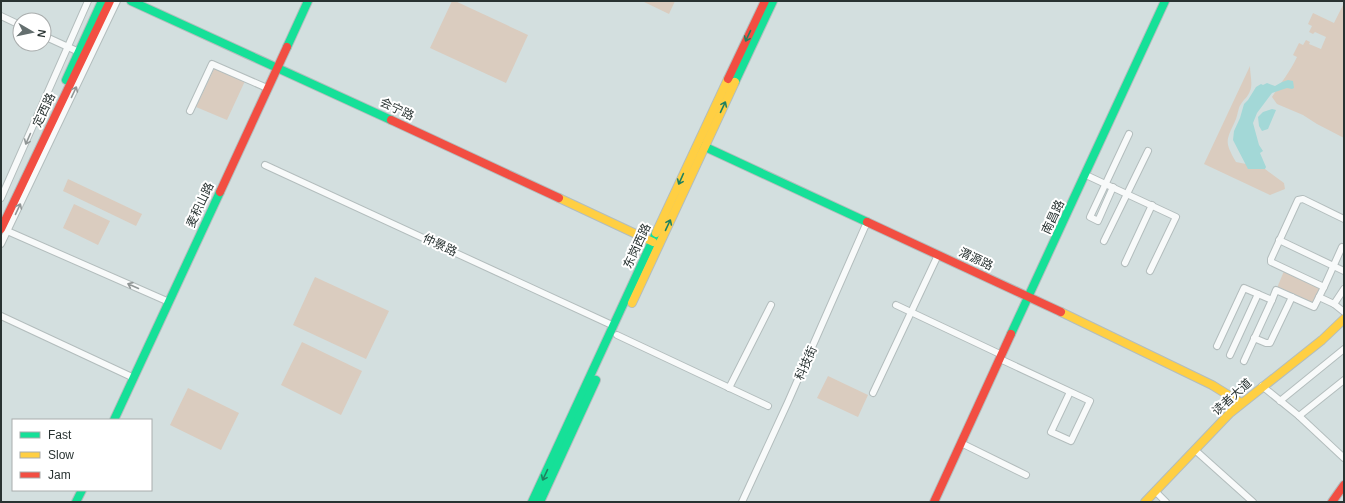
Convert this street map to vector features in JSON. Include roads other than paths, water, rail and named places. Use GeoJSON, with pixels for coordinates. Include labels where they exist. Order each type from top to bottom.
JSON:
{"type":"FeatureCollection","features":[{"type":"Feature","properties":{"kind":"main road","name":"定西路"},"geometry":{"type":"LineString","coordinates":[[1,218],[102,1]]}},
{"type":"Feature","properties":{"kind":"main road","name":"定西路"},"geometry":{"type":"LineString","coordinates":[[3,229],[110,1]]}},
{"type":"Feature","properties":{"kind":"main road","name":"会宁路"},"geometry":{"type":"LineString","coordinates":[[131,1],[492,166],[653,242]]}},
{"type":"Feature","properties":{"kind":"main road","name":"麦积山路"},"geometry":{"type":"LineString","coordinates":[[114,419],[308,1]]}},
{"type":"Feature","properties":{"kind":"main road","name":"东岗西路"},"geometry":{"type":"LineString","coordinates":[[540,502],[765,1]]}},
{"type":"Feature","properties":{"kind":"main road","name":"东岗西路"},"geometry":{"type":"LineString","coordinates":[[532,502],[653,242],[773,1]]}},
{"type":"Feature","properties":{"kind":"main road","name":"南昌路"},"geometry":{"type":"LineString","coordinates":[[934,502],[1165,1]]}},
{"type":"Feature","properties":{"kind":"main road","name":"渭源路"},"geometry":{"type":"LineString","coordinates":[[701,145],[1029,297],[1212,385],[1241,403]]}},
{"type":"Feature","properties":{"kind":"main road","name":"读者大道"},"geometry":{"type":"LineString","coordinates":[[1144,502],[1241,403],[1322,340],[1344,319]]}},
{"type":"Feature","properties":{"kind":"main road"},"geometry":{"type":"LineString","coordinates":[[1332,502],[1344,485]]}},
{"type":"Feature","properties":{"kind":"main road"},"geometry":{"type":"LineString","coordinates":[[76,502],[82,491]]}},
{"type":"Feature","properties":{"kind":"street"},"geometry":{"type":"LineString","coordinates":[[1,198],[88,1]]}},
{"type":"Feature","properties":{"kind":"street"},"geometry":{"type":"LineString","coordinates":[[1,244],[3,229],[117,1]]}},
{"type":"Feature","properties":{"kind":"street"},"geometry":{"type":"LineString","coordinates":[[1,16],[12,21]]}},
{"type":"Feature","properties":{"kind":"street"},"geometry":{"type":"LineString","coordinates":[[52,40],[79,52]]}},
{"type":"Feature","properties":{"kind":"street"},"geometry":{"type":"LineString","coordinates":[[190,111],[212,64],[267,88]]}},
{"type":"Feature","properties":{"kind":"street"},"geometry":{"type":"LineString","coordinates":[[1113,187],[1098,221],[1090,217],[1129,134]]}},
{"type":"Feature","properties":{"kind":"street"},"geometry":{"type":"LineString","coordinates":[[1104,241],[1148,151]]}},
{"type":"Feature","properties":{"kind":"street","name":"仲景路"},"geometry":{"type":"LineString","coordinates":[[265,165],[614,326]]}},
{"type":"Feature","properties":{"kind":"street"},"geometry":{"type":"LineString","coordinates":[[1086,175],[1176,217],[1150,271]]}},
{"type":"Feature","properties":{"kind":"street"},"geometry":{"type":"LineString","coordinates":[[1324,287],[1271,262],[1271,259],[1298,200],[1303,199],[1344,220]]}},
{"type":"Feature","properties":{"kind":"street"},"geometry":{"type":"LineString","coordinates":[[1125,263],[1152,205]]}},
{"type":"Feature","properties":{"kind":"street","name":"科技街"},"geometry":{"type":"LineString","coordinates":[[742,502],[788,402],[867,222]]}},
{"type":"Feature","properties":{"kind":"street"},"geometry":{"type":"LineString","coordinates":[[3,229],[169,302]]}},
{"type":"Feature","properties":{"kind":"street"},"geometry":{"type":"LineString","coordinates":[[1279,240],[1344,271]]}},
{"type":"Feature","properties":{"kind":"street"},"geometry":{"type":"LineString","coordinates":[[1244,361],[1276,290],[1314,307],[1342,247]]}},
{"type":"Feature","properties":{"kind":"street"},"geometry":{"type":"LineString","coordinates":[[873,393],[938,255]]}},
{"type":"Feature","properties":{"kind":"street"},"geometry":{"type":"LineString","coordinates":[[1217,346],[1244,288],[1272,300]]}},
{"type":"Feature","properties":{"kind":"street"},"geometry":{"type":"LineString","coordinates":[[1334,304],[1344,289]]}},
{"type":"Feature","properties":{"kind":"street"},"geometry":{"type":"LineString","coordinates":[[1230,355],[1258,294]]}},
{"type":"Feature","properties":{"kind":"street"},"geometry":{"type":"LineString","coordinates":[[1254,338],[1266,344],[1270,343],[1292,297]]}},
{"type":"Feature","properties":{"kind":"street"},"geometry":{"type":"LineString","coordinates":[[1319,297],[1334,304],[1344,312]]}},
{"type":"Feature","properties":{"kind":"street"},"geometry":{"type":"LineString","coordinates":[[729,388],[770,305]]}},
{"type":"Feature","properties":{"kind":"street"},"geometry":{"type":"LineString","coordinates":[[896,305],[1090,401],[1071,441],[1051,432],[1070,392]]}},
{"type":"Feature","properties":{"kind":"street"},"geometry":{"type":"LineString","coordinates":[[1,316],[134,378]]}},
{"type":"Feature","properties":{"kind":"street"},"geometry":{"type":"LineString","coordinates":[[616,335],[768,406]]}},
{"type":"Feature","properties":{"kind":"street"},"geometry":{"type":"LineString","coordinates":[[1280,401],[1344,349]]}},
{"type":"Feature","properties":{"kind":"street"},"geometry":{"type":"LineString","coordinates":[[1298,416],[1344,380]]}},
{"type":"Feature","properties":{"kind":"street"},"geometry":{"type":"LineString","coordinates":[[1262,386],[1298,416],[1344,458]]}},
{"type":"Feature","properties":{"kind":"street"},"geometry":{"type":"LineString","coordinates":[[961,443],[1026,475]]}},
{"type":"Feature","properties":{"kind":"street"},"geometry":{"type":"LineString","coordinates":[[1195,450],[1253,502]]}},
{"type":"Feature","properties":{"kind":"street"},"geometry":{"type":"LineString","coordinates":[[1155,491],[1166,502]]}},
{"type":"Feature","properties":{"kind":"water"},"geometry":{"type":"Polygon","coordinates":[[[1288,80],[1293,81],[1294,88],[1287,88],[1272,93],[1257,113],[1253,123],[1259,145],[1263,151],[1260,153],[1266,167],[1265,169],[1248,169],[1233,140],[1234,131],[1244,104],[1256,87],[1261,84],[1263,85],[1267,83],[1275,86],[1288,80]]]}},
{"type":"Feature","properties":{"kind":"water"},"geometry":{"type":"Polygon","coordinates":[[[1272,109],[1276,110],[1268,129],[1262,131],[1259,126],[1258,117],[1263,112],[1272,109]]]}}]}
